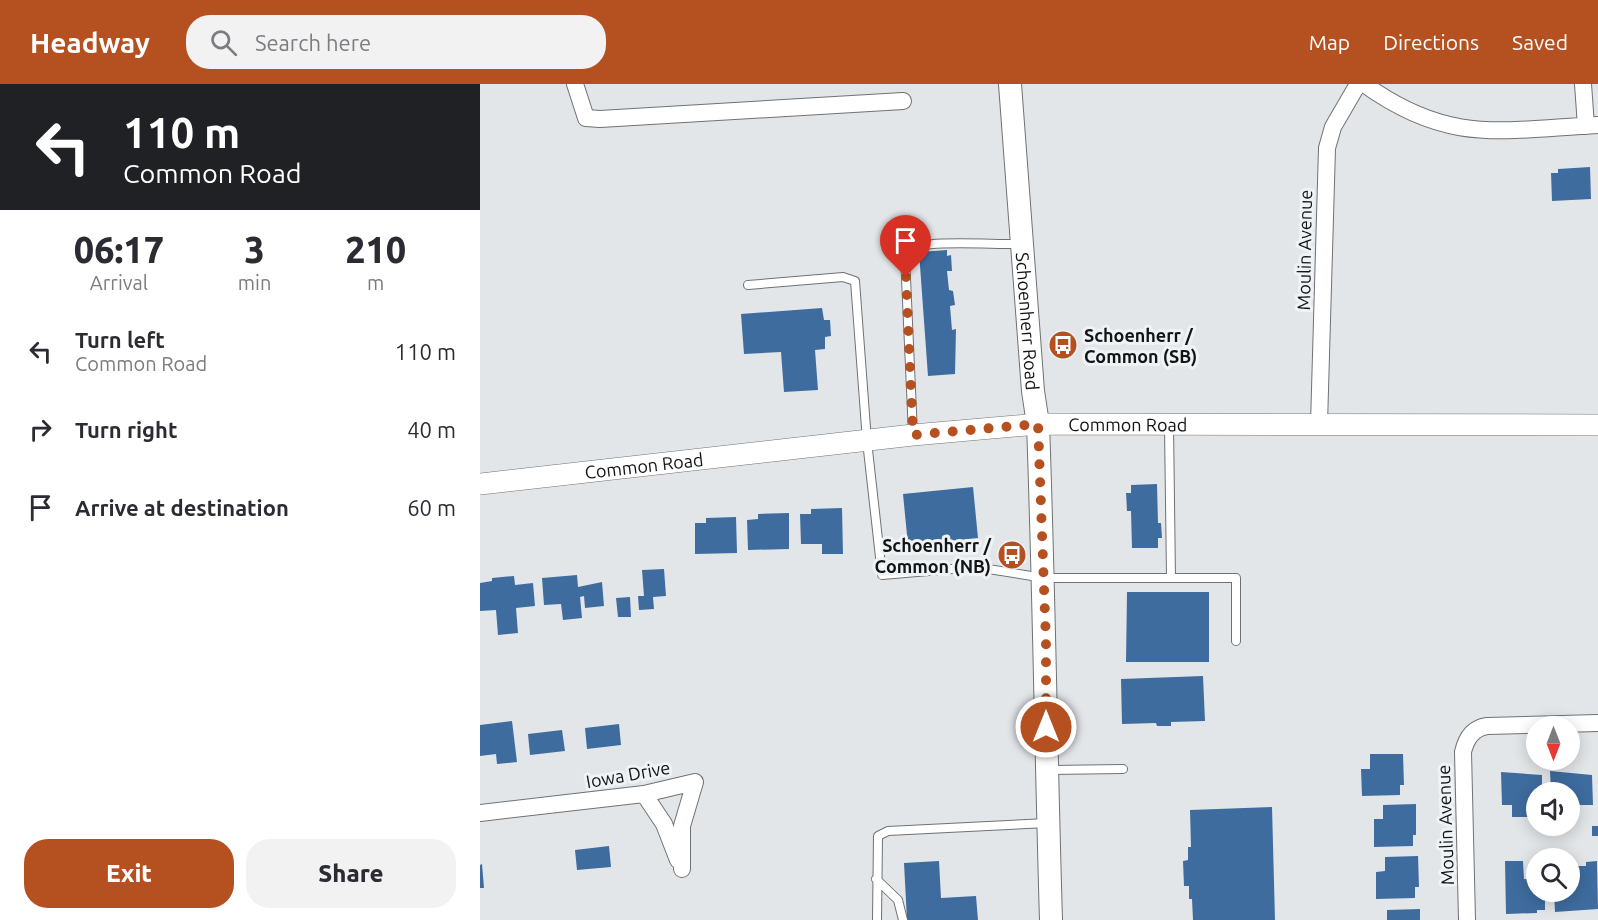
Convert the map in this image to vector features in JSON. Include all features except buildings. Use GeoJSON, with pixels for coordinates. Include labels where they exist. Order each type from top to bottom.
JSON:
{"type":"FeatureCollection","features":[{"type":"Feature","properties":{"kind":"main road","name":"Schoenherr Road"},"geometry":{"type":"LineString","coordinates":[[1010,84],[1038,424],[1044,578],[1046,770],[1051,920]]}},
{"type":"Feature","properties":{"kind":"street"},"geometry":{"type":"LineString","coordinates":[[575,84],[586,118],[600,119],[903,101]]}},
{"type":"Feature","properties":{"kind":"street","name":"Moulin Avenue"},"geometry":{"type":"LineString","coordinates":[[1319,424],[1327,147],[1333,127],[1358,84]]}},
{"type":"Feature","properties":{"kind":"street"},"geometry":{"type":"LineString","coordinates":[[1364,84],[1389,102],[1415,116],[1446,126],[1487,131],[1592,125],[1583,84]]}},
{"type":"Feature","properties":{"kind":"street","name":"Common Road"},"geometry":{"type":"LineString","coordinates":[[480,484],[913,435],[1038,424],[1598,425]]}},
{"type":"Feature","properties":{"kind":"street","name":"Moulin Avenue"},"geometry":{"type":"LineString","coordinates":[[1467,920],[1463,752],[1473,732],[1487,726],[1598,723]]}},
{"type":"Feature","properties":{"kind":"street","name":"Iowa Drive"},"geometry":{"type":"LineString","coordinates":[[480,813],[644,794],[695,782],[682,826],[682,869],[664,824],[644,794]]}},
{"type":"Feature","properties":{"kind":"lane"},"geometry":{"type":"LineString","coordinates":[[913,435],[907,250],[953,243],[974,246],[1022,244]]}},
{"type":"Feature","properties":{"kind":"lane"},"geometry":{"type":"LineString","coordinates":[[748,285],[843,277],[855,281],[867,441],[882,575],[976,567],[1044,578],[1236,578],[1236,641]]}},
{"type":"Feature","properties":{"kind":"lane"},"geometry":{"type":"LineString","coordinates":[[1169,425],[1171,578]]}},
{"type":"Feature","properties":{"kind":"lane"},"geometry":{"type":"LineString","coordinates":[[1046,770],[1123,769]]}},
{"type":"Feature","properties":{"kind":"lane"},"geometry":{"type":"LineString","coordinates":[[877,920],[875,878],[878,836],[888,831],[971,825],[1048,823]]}},
{"type":"Feature","properties":{"kind":"lane"},"geometry":{"type":"LineString","coordinates":[[875,878],[898,900],[903,920]]}},
{"type":"Feature","properties":{"kind":"place","name":"Schoenherr / Common (SB)"},"geometry":{"type":"Point","coordinates":[1063,345]}},
{"type":"Feature","properties":{"kind":"place","name":"Schoenherr / Common (NB)"},"geometry":{"type":"Point","coordinates":[1012,555]}},
{"type":"Feature","properties":{"kind":"route"},"geometry":{"type":"LineString","coordinates":[[906,277],[913,435],[1038,424],[1046,642],[1046,727]]}}]}
